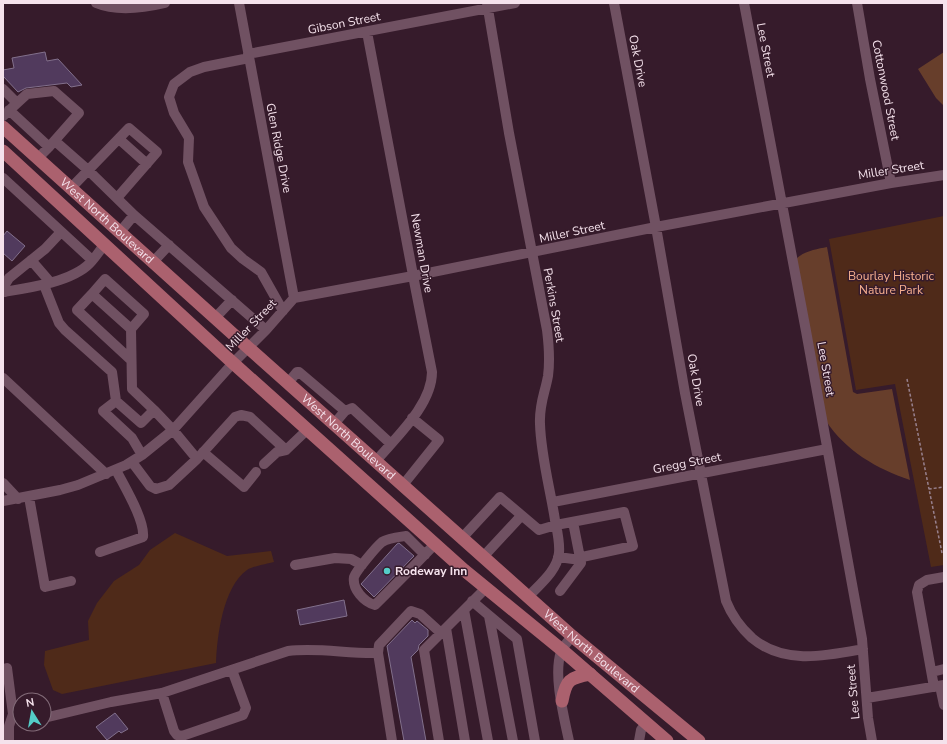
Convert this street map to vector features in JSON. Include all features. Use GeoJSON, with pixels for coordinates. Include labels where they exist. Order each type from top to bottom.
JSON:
{"type":"FeatureCollection","features":[{"type":"Feature","properties":{"kind":"main road","name":"West North Boulevard"},"geometry":{"type":"LineString","coordinates":[[3,127],[248,348],[572,636],[699,741]]}},
{"type":"Feature","properties":{"kind":"main road","name":"West North Boulevard"},"geometry":{"type":"LineString","coordinates":[[5,154],[105,244],[233,363],[435,544],[562,650],[667,741]]}},
{"type":"Feature","properties":{"kind":"main road"},"geometry":{"type":"LineString","coordinates":[[5,154],[27,158],[82,208],[95,210]]}},
{"type":"Feature","properties":{"kind":"main road"},"geometry":{"type":"LineString","coordinates":[[562,701],[566,685],[572,679],[576,676],[590,674]]}},
{"type":"Feature","properties":{"kind":"street"},"geometry":{"type":"LineString","coordinates":[[96,3],[112,8],[165,3]]}},
{"type":"Feature","properties":{"kind":"street","name":"Glen Ridge Drive"},"geometry":{"type":"LineString","coordinates":[[239,3],[294,298]]}},
{"type":"Feature","properties":{"kind":"street","name":"Gibson Street"},"geometry":{"type":"LineString","coordinates":[[283,311],[261,272],[231,248],[204,207],[188,162],[189,138],[174,113],[169,97],[174,84],[190,72],[249,56],[487,6],[515,3]]}},
{"type":"Feature","properties":{"kind":"street","name":"Oak Drive"},"geometry":{"type":"LineString","coordinates":[[614,3],[701,474],[726,601],[730,613],[745,632],[769,650],[779,654],[791,656],[823,656],[863,649]]}},
{"type":"Feature","properties":{"kind":"street","name":"Lee Street"},"geometry":{"type":"LineString","coordinates":[[744,3],[863,649],[868,718],[872,741]]}},
{"type":"Feature","properties":{"kind":"street","name":"Cottonwood Street"},"geometry":{"type":"LineString","coordinates":[[857,3],[870,79],[891,183]]}},
{"type":"Feature","properties":{"kind":"street","name":"Perkins Street"},"geometry":{"type":"LineString","coordinates":[[487,6],[509,133],[548,330],[548,378],[540,406],[540,422],[542,446],[559,545],[558,557],[554,567],[547,578],[528,597]]}},
{"type":"Feature","properties":{"kind":"street","name":"Newman Drive"},"geometry":{"type":"LineString","coordinates":[[367,32],[432,372],[430,387],[423,403],[376,461]]}},
{"type":"Feature","properties":{"kind":"street"},"geometry":{"type":"LineString","coordinates":[[3,89],[17,103]]}},
{"type":"Feature","properties":{"kind":"street"},"geometry":{"type":"LineString","coordinates":[[38,158],[52,144],[79,113],[54,91],[27,94],[6,113],[52,144],[88,170],[134,215],[266,330]]}},
{"type":"Feature","properties":{"kind":"street"},"geometry":{"type":"LineString","coordinates":[[71,188],[129,128],[157,152],[117,198]]}},
{"type":"Feature","properties":{"kind":"street"},"geometry":{"type":"LineString","coordinates":[[119,138],[147,164]]}},
{"type":"Feature","properties":{"kind":"street","name":"Miller Street"},"geometry":{"type":"LineString","coordinates":[[3,501],[60,490],[111,472],[132,462],[173,430],[294,298],[532,253],[782,203],[944,175]]}},
{"type":"Feature","properties":{"kind":"street"},"geometry":{"type":"LineString","coordinates":[[3,178],[92,260]]}},
{"type":"Feature","properties":{"kind":"street"},"geometry":{"type":"LineString","coordinates":[[120,232],[134,215]]}},
{"type":"Feature","properties":{"kind":"street"},"geometry":{"type":"LineString","coordinates":[[61,232],[45,249],[9,278],[4,286],[4,292],[47,284],[72,275],[82,270],[105,244]]}},
{"type":"Feature","properties":{"kind":"street"},"geometry":{"type":"LineString","coordinates":[[153,262],[169,245]]}},
{"type":"Feature","properties":{"kind":"street"},"geometry":{"type":"LineString","coordinates":[[31,260],[47,284],[59,323],[112,372],[116,401],[141,423],[154,410]]}},
{"type":"Feature","properties":{"kind":"street"},"geometry":{"type":"LineString","coordinates":[[131,360],[77,310],[105,279],[144,314],[131,328],[132,390],[200,455],[244,487],[256,472]]}},
{"type":"Feature","properties":{"kind":"street"},"geometry":{"type":"LineString","coordinates":[[92,294],[131,328]]}},
{"type":"Feature","properties":{"kind":"street"},"geometry":{"type":"LineString","coordinates":[[215,318],[232,300]]}},
{"type":"Feature","properties":{"kind":"street"},"geometry":{"type":"LineString","coordinates":[[288,383],[297,372],[299,372],[345,411]]}},
{"type":"Feature","properties":{"kind":"street"},"geometry":{"type":"LineString","coordinates":[[3,378],[111,472],[135,508],[143,537],[100,552]]}},
{"type":"Feature","properties":{"kind":"street"},"geometry":{"type":"LineString","coordinates":[[317,408],[327,396]]}},
{"type":"Feature","properties":{"kind":"street"},"geometry":{"type":"LineString","coordinates":[[116,401],[103,411],[132,438],[142,455]]}},
{"type":"Feature","properties":{"kind":"street"},"geometry":{"type":"LineString","coordinates":[[334,424],[345,411],[352,408],[391,444]]}},
{"type":"Feature","properties":{"kind":"street"},"geometry":{"type":"LineString","coordinates":[[132,462],[150,486],[156,489],[169,485],[200,455],[235,417],[241,416],[250,417],[286,450]]}},
{"type":"Feature","properties":{"kind":"street"},"geometry":{"type":"LineString","coordinates":[[403,485],[439,440],[412,418]]}},
{"type":"Feature","properties":{"kind":"street"},"geometry":{"type":"LineString","coordinates":[[264,464],[277,452],[286,450],[307,430]]}},
{"type":"Feature","properties":{"kind":"street","name":"Gregg Street"},"geometry":{"type":"LineString","coordinates":[[552,502],[827,449]]}},
{"type":"Feature","properties":{"kind":"street"},"geometry":{"type":"LineString","coordinates":[[3,483],[18,499]]}},
{"type":"Feature","properties":{"kind":"street"},"geometry":{"type":"LineString","coordinates":[[29,497],[45,587],[71,581]]}},
{"type":"Feature","properties":{"kind":"street"},"geometry":{"type":"LineString","coordinates":[[462,538],[500,497],[539,530],[556,525],[624,512],[633,546],[573,559],[558,557]]}},
{"type":"Feature","properties":{"kind":"street"},"geometry":{"type":"LineString","coordinates":[[483,557],[521,516]]}},
{"type":"Feature","properties":{"kind":"street"},"geometry":{"type":"LineString","coordinates":[[560,591],[581,565],[573,522]]}},
{"type":"Feature","properties":{"kind":"street"},"geometry":{"type":"LineString","coordinates":[[417,528],[406,536],[393,538],[382,542],[362,565],[354,577],[355,586],[360,595],[368,603],[375,606],[435,544]]}},
{"type":"Feature","properties":{"kind":"street"},"geometry":{"type":"LineString","coordinates":[[406,536],[424,555]]}},
{"type":"Feature","properties":{"kind":"street"},"geometry":{"type":"LineString","coordinates":[[295,566],[335,558],[351,559],[362,565]]}},
{"type":"Feature","properties":{"kind":"street"},"geometry":{"type":"LineString","coordinates":[[944,577],[927,580],[920,585],[917,592],[932,672],[940,686],[944,705]]}},
{"type":"Feature","properties":{"kind":"street"},"geometry":{"type":"LineString","coordinates":[[439,741],[424,650],[486,588]]}},
{"type":"Feature","properties":{"kind":"street"},"geometry":{"type":"LineString","coordinates":[[472,601],[516,639],[535,741]]}},
{"type":"Feature","properties":{"kind":"street"},"geometry":{"type":"LineString","coordinates":[[464,610],[488,741]]}},
{"type":"Feature","properties":{"kind":"street"},"geometry":{"type":"LineString","coordinates":[[392,741],[378,653],[379,645],[411,611],[420,614],[444,630],[465,741]]}},
{"type":"Feature","properties":{"kind":"street"},"geometry":{"type":"LineString","coordinates":[[489,616],[513,741]]}},
{"type":"Feature","properties":{"kind":"street"},"geometry":{"type":"LineString","coordinates":[[568,741],[558,664],[562,650],[572,636]]}},
{"type":"Feature","properties":{"kind":"street"},"geometry":{"type":"LineString","coordinates":[[52,716],[111,702],[162,693],[288,650],[299,649],[362,654],[378,653]]}},
{"type":"Feature","properties":{"kind":"street"},"geometry":{"type":"LineString","coordinates":[[3,669],[8,668],[7,696],[13,714],[6,726],[9,741]]}},
{"type":"Feature","properties":{"kind":"street"},"geometry":{"type":"LineString","coordinates":[[932,672],[944,669]]}},
{"type":"Feature","properties":{"kind":"street"},"geometry":{"type":"LineString","coordinates":[[162,693],[174,731],[177,735],[182,736],[244,715],[246,708],[232,670]]}},
{"type":"Feature","properties":{"kind":"street"},"geometry":{"type":"LineString","coordinates":[[867,698],[940,686]]}},
{"type":"Feature","properties":{"kind":"street"},"geometry":{"type":"LineString","coordinates":[[639,741],[641,730],[646,723]]}},
{"type":"Feature","properties":{"kind":"path"},"geometry":{"type":"LineString","coordinates":[[907,379],[942,553]]}},
{"type":"Feature","properties":{"kind":"path"},"geometry":{"type":"LineString","coordinates":[[929,489],[944,486]]}},
{"type":"Feature","properties":{"kind":"green space","name":"Bourlay Historic Nature Park"},"geometry":{"type":"Polygon","coordinates":[[[944,216],[944,565],[931,567],[895,384],[856,390],[829,239],[944,216]]]}},
{"type":"Feature","properties":{"kind":"green space"},"geometry":{"type":"Polygon","coordinates":[[[175,533],[227,556],[271,551],[274,562],[256,566],[247,570],[232,588],[220,626],[216,663],[62,694],[53,690],[44,665],[45,651],[89,640],[88,621],[97,603],[114,581],[139,565],[150,550],[175,533]]]}},
{"type":"Feature","properties":{"kind":"shaded area"},"geometry":{"type":"Polygon","coordinates":[[[944,52],[944,106],[936,98],[918,69],[944,52]]]}},
{"type":"Feature","properties":{"kind":"shaded area"},"geometry":{"type":"Polygon","coordinates":[[[827,247],[853,392],[857,394],[892,389],[910,480],[898,476],[863,458],[834,432],[826,421],[796,259],[807,252],[827,247]]]}},
{"type":"Feature","properties":{"kind":"building"},"geometry":{"type":"Polygon","coordinates":[[[45,52],[47,61],[58,59],[82,85],[71,87],[67,83],[26,88],[18,92],[3,76],[3,70],[14,68],[12,58],[45,52]]]}},
{"type":"Feature","properties":{"kind":"building"},"geometry":{"type":"Polygon","coordinates":[[[7,231],[25,246],[12,261],[3,253],[3,236],[7,231]]]}},
{"type":"Feature","properties":{"kind":"building","name":"Rodeway Inn"},"geometry":{"type":"Polygon","coordinates":[[[399,543],[414,556],[374,597],[361,584],[399,543]]]}},
{"type":"Feature","properties":{"kind":"building"},"geometry":{"type":"Polygon","coordinates":[[[344,600],[347,616],[300,625],[297,610],[344,600]]]}},
{"type":"Feature","properties":{"kind":"building"},"geometry":{"type":"Polygon","coordinates":[[[412,620],[415,623],[417,621],[428,630],[428,636],[419,645],[418,650],[411,657],[426,741],[404,741],[387,646],[412,620]]]}},
{"type":"Feature","properties":{"kind":"building"},"geometry":{"type":"Polygon","coordinates":[[[115,713],[128,729],[121,733],[119,731],[107,740],[96,727],[115,713]]]}},
{"type":"Feature","properties":{"kind":"place","name":"Rodeway Inn"},"geometry":{"type":"Point","coordinates":[387,571]}}]}
